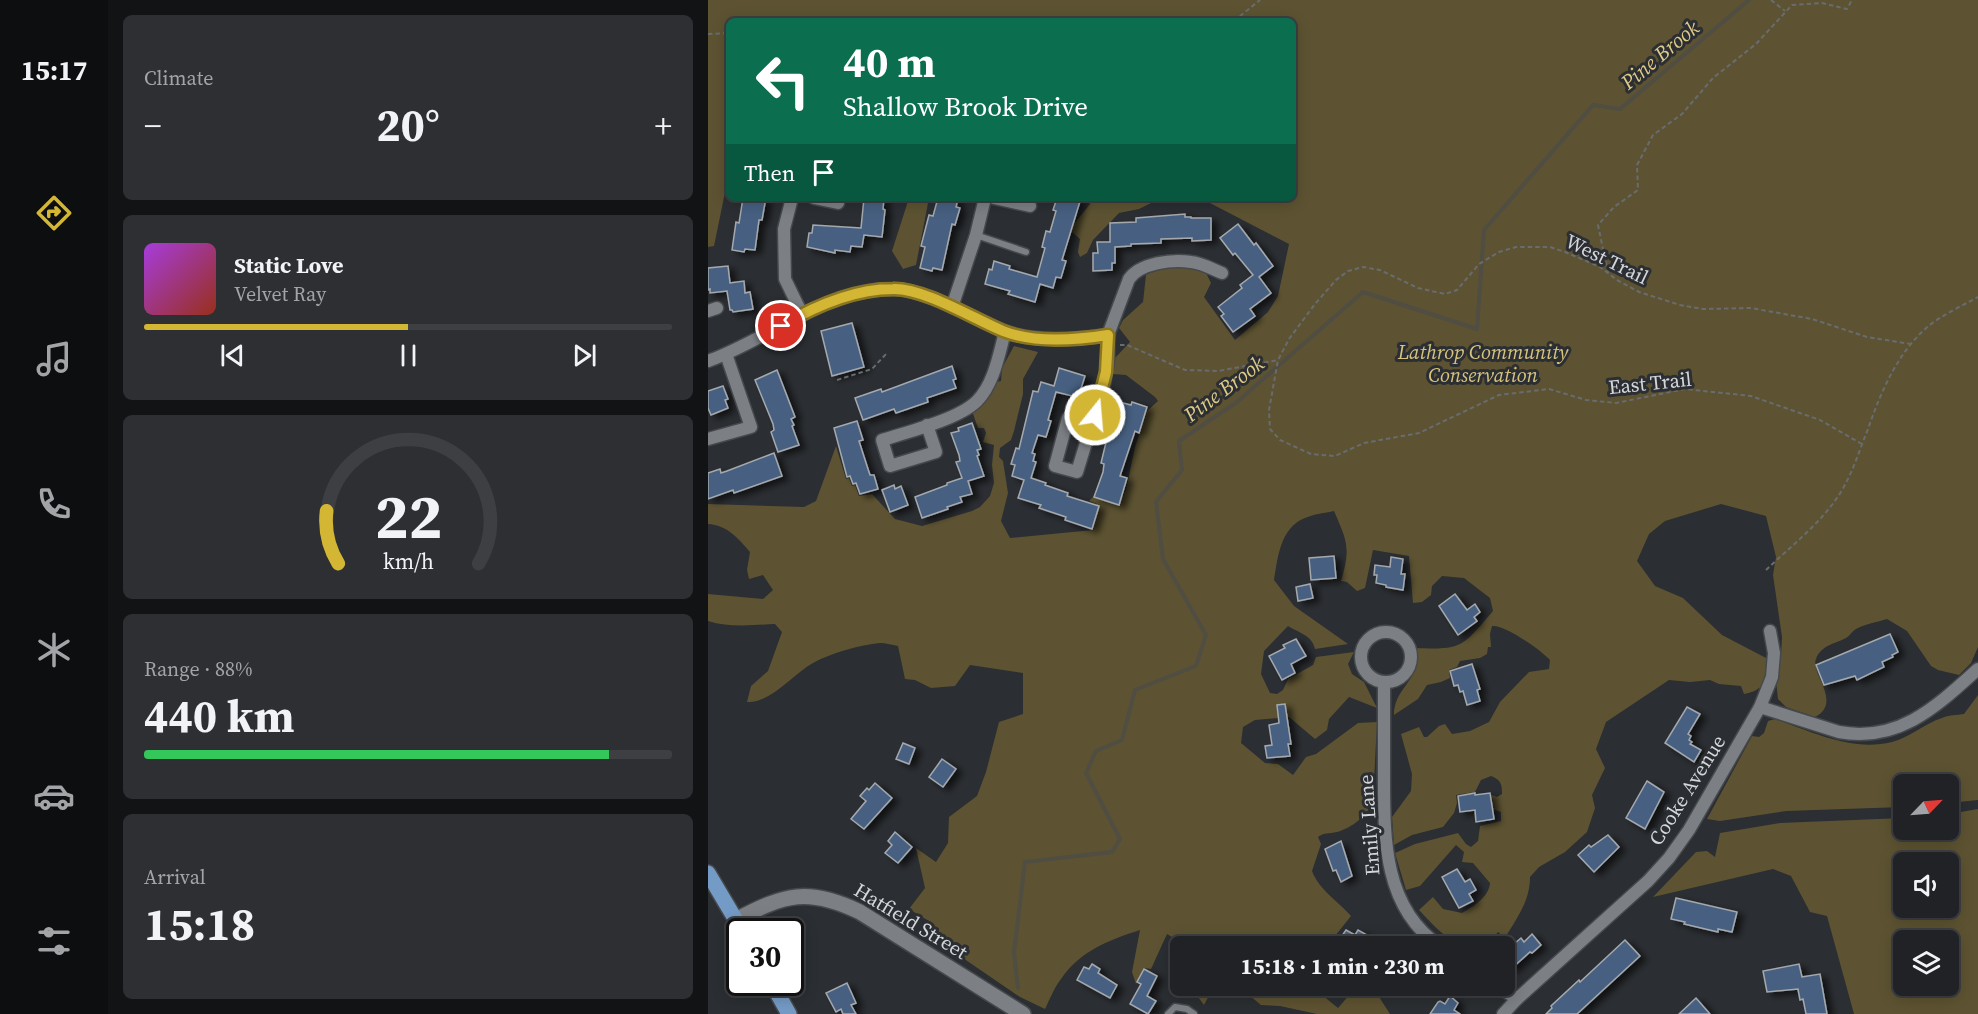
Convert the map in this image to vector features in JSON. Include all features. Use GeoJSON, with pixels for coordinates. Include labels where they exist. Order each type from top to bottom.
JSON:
{"type":"FeatureCollection","features":[{"type":"Feature","properties":{"kind":"main road"},"geometry":{"type":"LineString","coordinates":[[710,884],[733,918]]}},
{"type":"Feature","properties":{"kind":"main road"},"geometry":{"type":"LineString","coordinates":[[779,996],[789,1014]]}},
{"type":"Feature","properties":{"kind":"street"},"geometry":{"type":"LineString","coordinates":[[791,201],[784,229],[785,279],[802,314]]}},
{"type":"Feature","properties":{"kind":"street"},"geometry":{"type":"LineString","coordinates":[[952,307],[984,201]]}},
{"type":"Feature","properties":{"kind":"street"},"geometry":{"type":"LineString","coordinates":[[1008,201],[1030,206]]}},
{"type":"Feature","properties":{"kind":"street"},"geometry":{"type":"LineString","coordinates":[[1091,424],[1104,384],[1112,340],[1129,279],[1134,272],[1148,266],[1179,261],[1201,264],[1222,273]]}},
{"type":"Feature","properties":{"kind":"street"},"geometry":{"type":"LineString","coordinates":[[708,361],[758,339],[802,314],[851,294],[894,289],[917,294],[952,307],[1005,332],[1061,339],[1112,340]]}},
{"type":"Feature","properties":{"kind":"street"},"geometry":{"type":"LineString","coordinates":[[927,425],[957,413],[977,401],[992,376],[1005,332]]}},
{"type":"Feature","properties":{"kind":"street"},"geometry":{"type":"LineString","coordinates":[[708,439],[751,427],[726,354]]}},
{"type":"Feature","properties":{"kind":"street","name":"Cooke Avenue"},"geometry":{"type":"LineString","coordinates":[[1503,1014],[1648,881],[1669,858],[1689,830],[1760,707],[1772,677],[1774,653],[1770,630]]}},
{"type":"Feature","properties":{"kind":"street"},"geometry":{"type":"LineString","coordinates":[[1387,632],[1403,639],[1409,648],[1411,659],[1408,670],[1400,678],[1384,683],[1374,680],[1365,672],[1361,656],[1364,645],[1371,637],[1387,632]]}},
{"type":"Feature","properties":{"kind":"street"},"geometry":{"type":"LineString","coordinates":[[1760,707],[1850,735],[1880,732],[1914,721],[1940,704],[1978,669]]}},
{"type":"Feature","properties":{"kind":"street","name":"Emily Lane"},"geometry":{"type":"LineString","coordinates":[[1384,683],[1384,804],[1388,864],[1405,909],[1428,936]]}},
{"type":"Feature","properties":{"kind":"street","name":"Hatfield Street"},"geometry":{"type":"LineString","coordinates":[[748,918],[760,907],[789,897],[813,896],[831,899],[860,912],[1023,1014]]}},
{"type":"Feature","properties":{"kind":"street"},"geometry":{"type":"LineString","coordinates":[[1513,996],[1517,999]]}},
{"type":"Feature","properties":{"kind":"lane"},"geometry":{"type":"LineString","coordinates":[[975,235],[1026,252]]}},
{"type":"Feature","properties":{"kind":"lane"},"geometry":{"type":"LineString","coordinates":[[1168,1014],[1175,1007],[1187,1009],[1194,1014]]}},
{"type":"Feature","properties":{"kind":"path"},"geometry":{"type":"LineString","coordinates":[[1238,18],[1260,0]]}},
{"type":"Feature","properties":{"kind":"path"},"geometry":{"type":"LineString","coordinates":[[1771,0],[1786,11]]}},
{"type":"Feature","properties":{"kind":"path"},"geometry":{"type":"LineString","coordinates":[[1608,273],[1598,225],[1614,207],[1638,190],[1637,165],[1653,135],[1682,114],[1713,78],[1756,44],[1792,5],[1822,3],[1847,9],[1852,0]]}},
{"type":"Feature","properties":{"kind":"path"},"geometry":{"type":"LineString","coordinates":[[708,34],[726,33]]}},
{"type":"Feature","properties":{"kind":"path","name":"West Trail"},"geometry":{"type":"LineString","coordinates":[[1278,360],[1289,339],[1315,304],[1336,280],[1348,272],[1362,267],[1380,270],[1418,288],[1444,294],[1457,290],[1479,264],[1499,252],[1516,248],[1550,247],[1600,267],[1639,292],[1680,305],[1703,309],[1751,308],[1812,319],[1867,337],[1911,344]]}},
{"type":"Feature","properties":{"kind":"path"},"geometry":{"type":"LineString","coordinates":[[1766,570],[1824,514],[1839,496],[1852,472],[1879,397],[1904,352],[1924,330],[1941,317],[1978,297]]}},
{"type":"Feature","properties":{"kind":"path"},"geometry":{"type":"LineString","coordinates":[[1112,340],[1185,370],[1218,371],[1278,360]]}},
{"type":"Feature","properties":{"kind":"path"},"geometry":{"type":"LineString","coordinates":[[837,380],[872,369],[887,353]]}},
{"type":"Feature","properties":{"kind":"path","name":"East Trail"},"geometry":{"type":"LineString","coordinates":[[1278,360],[1269,410],[1270,429],[1280,440],[1311,454],[1335,456],[1364,443],[1419,433],[1499,395],[1538,389],[1549,389],[1586,400],[1616,403],[1685,389],[1751,396],[1820,420],[1862,444]]}},
{"type":"Feature","properties":{"kind":"green space","name":"Lathrop Community Conservation"},"geometry":{"type":"Polygon","coordinates":[[[708,0],[1978,0],[1978,647],[1971,663],[1959,675],[1931,666],[1907,631],[1887,619],[1867,624],[1818,654],[1815,665],[1826,696],[1823,711],[1815,717],[1786,707],[1778,699],[1776,681],[1782,637],[1773,575],[1776,557],[1766,516],[1721,504],[1665,521],[1649,534],[1637,561],[1655,586],[1683,598],[1722,635],[1768,659],[1764,683],[1756,690],[1744,694],[1741,686],[1719,684],[1710,680],[1690,682],[1669,680],[1606,722],[1596,749],[1605,768],[1592,795],[1595,808],[1587,832],[1565,852],[1539,867],[1530,877],[1525,902],[1506,936],[1498,932],[1495,936],[1446,936],[1419,910],[1433,897],[1443,909],[1462,913],[1484,897],[1490,883],[1473,863],[1462,862],[1464,852],[1456,845],[1420,886],[1406,890],[1395,853],[1415,844],[1458,833],[1471,847],[1478,841],[1480,826],[1501,821],[1501,812],[1493,809],[1492,795],[1497,797],[1502,794],[1501,785],[1491,776],[1481,780],[1475,792],[1456,795],[1457,803],[1454,813],[1443,827],[1412,835],[1394,845],[1392,817],[1411,791],[1412,774],[1401,734],[1419,727],[1424,737],[1427,737],[1439,726],[1445,724],[1452,734],[1470,731],[1489,722],[1500,702],[1529,672],[1549,669],[1550,660],[1513,633],[1498,626],[1492,626],[1491,647],[1488,647],[1487,654],[1480,658],[1460,661],[1457,667],[1449,670],[1450,678],[1427,685],[1418,699],[1394,715],[1398,697],[1415,668],[1415,648],[1443,648],[1460,644],[1493,611],[1490,598],[1464,578],[1442,576],[1432,586],[1431,595],[1422,602],[1413,603],[1409,556],[1373,550],[1365,588],[1357,591],[1347,582],[1341,581],[1347,552],[1342,530],[1334,511],[1308,517],[1297,523],[1285,536],[1274,580],[1294,606],[1348,644],[1315,649],[1308,637],[1288,626],[1264,651],[1261,674],[1270,693],[1277,694],[1283,690],[1288,679],[1313,665],[1316,657],[1354,652],[1348,664],[1352,674],[1364,682],[1377,708],[1349,697],[1329,719],[1327,730],[1315,739],[1289,717],[1255,720],[1243,727],[1241,743],[1265,763],[1278,764],[1293,775],[1306,757],[1316,754],[1358,723],[1377,722],[1373,801],[1363,816],[1354,824],[1343,830],[1318,837],[1321,844],[1312,871],[1324,890],[1351,916],[1335,936],[1170,936],[1167,934],[1151,969],[1144,968],[1136,984],[1132,972],[1140,930],[1106,943],[1077,961],[1059,982],[1045,1009],[1020,997],[938,941],[934,924],[909,909],[925,888],[916,848],[936,862],[948,843],[949,817],[977,796],[999,722],[1023,714],[1023,673],[970,665],[955,686],[931,688],[915,680],[905,679],[898,646],[880,643],[846,650],[820,659],[773,693],[756,701],[747,702],[751,686],[768,671],[782,632],[775,624],[733,625],[708,621],[708,594],[763,599],[773,590],[763,575],[749,579],[747,570],[750,552],[727,530],[708,524],[708,504],[804,507],[816,501],[836,446],[846,479],[849,478],[852,486],[855,485],[859,496],[872,494],[895,519],[922,526],[980,507],[990,496],[994,483],[992,465],[994,445],[983,442],[986,433],[984,428],[978,428],[972,411],[992,383],[1001,381],[1002,368],[1014,346],[1038,352],[1023,379],[1023,394],[1011,440],[1000,448],[999,457],[1003,461],[1008,493],[1001,521],[1010,538],[1093,530],[1097,504],[1089,501],[1095,495],[1118,506],[1126,490],[1135,447],[1147,411],[1158,401],[1126,375],[1113,374],[1115,358],[1130,342],[1119,328],[1123,320],[1143,302],[1146,275],[1179,266],[1192,266],[1203,270],[1211,283],[1204,297],[1235,340],[1268,312],[1278,296],[1289,244],[1208,202],[1202,201],[1296,201],[1296,18],[726,18],[726,188],[714,246],[708,247],[708,0]]]}},
{"type":"Feature","properties":{"kind":"green space"},"geometry":{"type":"Polygon","coordinates":[[[908,201],[928,201],[916,265],[903,269],[892,251],[908,201]]]}},
{"type":"Feature","properties":{"kind":"green space"},"geometry":{"type":"Polygon","coordinates":[[[1089,201],[1170,201],[1151,203],[1139,209],[1119,213],[1093,240],[1087,253],[1080,257],[1078,252],[1080,239],[1072,232],[1074,224],[1090,204],[1089,201]]]}},
{"type":"Feature","properties":{"kind":"green space"},"geometry":{"type":"Polygon","coordinates":[[[1978,695],[1978,800],[1959,802],[1959,774],[1893,774],[1893,807],[1786,811],[1720,821],[1707,819],[1752,736],[1759,737],[1764,733],[1768,721],[1775,719],[1847,743],[1877,744],[1899,740],[1944,717],[1964,714],[1978,695]]]}},
{"type":"Feature","properties":{"kind":"green space"},"geometry":{"type":"Polygon","coordinates":[[[1978,809],[1978,1014],[1854,1014],[1827,916],[1810,912],[1791,876],[1773,869],[1653,897],[1696,852],[1707,851],[1715,857],[1720,833],[1780,823],[1893,818],[1893,840],[1959,840],[1959,812],[1978,809]]]}},
{"type":"Feature","properties":{"kind":"green space"},"geometry":{"type":"Polygon","coordinates":[[[1197,996],[1209,996],[1204,1005],[1197,996]]]}},
{"type":"Feature","properties":{"kind":"green space"},"geometry":{"type":"Polygon","coordinates":[[[1250,996],[1323,996],[1338,1008],[1348,996],[1378,996],[1390,1014],[1317,1014],[1280,1006],[1261,1005],[1250,996]]]}},
{"type":"Feature","properties":{"kind":"building"},"geometry":{"type":"Polygon","coordinates":[[[743,201],[765,201],[762,220],[759,220],[755,250],[745,249],[744,252],[732,250],[736,222],[739,223],[743,201]]]}},
{"type":"Feature","properties":{"kind":"building"},"geometry":{"type":"Polygon","coordinates":[[[864,201],[884,201],[882,237],[864,235],[862,247],[851,246],[850,252],[835,250],[835,253],[807,247],[813,225],[861,228],[864,201]]]}},
{"type":"Feature","properties":{"kind":"building"},"geometry":{"type":"Polygon","coordinates":[[[937,201],[958,201],[956,207],[960,208],[955,225],[952,224],[942,270],[933,268],[932,271],[920,268],[925,247],[921,246],[929,215],[933,216],[937,201]]]}},
{"type":"Feature","properties":{"kind":"building"},"geometry":{"type":"Polygon","coordinates":[[[1056,201],[1080,201],[1062,260],[1066,261],[1061,278],[1056,277],[1053,288],[1040,284],[1035,302],[1008,294],[1010,291],[985,284],[994,261],[1010,266],[1009,269],[1037,277],[1045,248],[1042,247],[1046,231],[1050,232],[1056,211],[1053,210],[1056,201]]]}},
{"type":"Feature","properties":{"kind":"building"},"geometry":{"type":"Polygon","coordinates":[[[1185,214],[1185,217],[1191,218],[1211,218],[1211,240],[1161,239],[1161,243],[1115,247],[1115,263],[1112,263],[1112,270],[1093,271],[1093,253],[1098,253],[1097,242],[1110,242],[1110,223],[1136,222],[1136,218],[1185,214]]]}},
{"type":"Feature","properties":{"kind":"building"},"geometry":{"type":"Polygon","coordinates":[[[1238,224],[1273,266],[1259,277],[1271,293],[1250,309],[1255,316],[1233,332],[1221,316],[1224,314],[1218,307],[1242,288],[1240,285],[1253,275],[1220,238],[1238,224]]]}},
{"type":"Feature","properties":{"kind":"building"},"geometry":{"type":"Polygon","coordinates":[[[728,266],[730,283],[744,281],[745,293],[750,292],[753,309],[733,312],[730,310],[727,291],[710,293],[710,289],[708,290],[708,268],[728,266]]]}},
{"type":"Feature","properties":{"kind":"building"},"geometry":{"type":"Polygon","coordinates":[[[852,323],[864,367],[832,376],[821,331],[852,323]]]}},
{"type":"Feature","properties":{"kind":"building"},"geometry":{"type":"Polygon","coordinates":[[[952,366],[956,388],[927,398],[928,402],[896,413],[894,409],[863,420],[855,398],[881,389],[882,392],[952,366]]]}},
{"type":"Feature","properties":{"kind":"building"},"geometry":{"type":"Polygon","coordinates":[[[1059,368],[1085,376],[1079,395],[1073,394],[1072,396],[1056,392],[1046,437],[1038,435],[1032,453],[1035,454],[1033,461],[1036,462],[1031,478],[1068,493],[1067,496],[1099,506],[1092,529],[1039,508],[1041,505],[1018,498],[1024,480],[1012,476],[1015,465],[1011,464],[1016,448],[1019,449],[1033,391],[1038,392],[1041,382],[1054,386],[1059,368]]]}},
{"type":"Feature","properties":{"kind":"building"},"geometry":{"type":"Polygon","coordinates":[[[777,370],[795,417],[791,419],[794,425],[792,426],[799,445],[778,452],[771,432],[774,430],[773,424],[755,380],[777,370]]]}},
{"type":"Feature","properties":{"kind":"building"},"geometry":{"type":"Polygon","coordinates":[[[723,386],[728,399],[725,400],[728,408],[711,415],[708,408],[708,391],[723,386]]]}},
{"type":"Feature","properties":{"kind":"building"},"geometry":{"type":"Polygon","coordinates":[[[1132,402],[1147,407],[1139,433],[1135,431],[1120,476],[1127,478],[1119,505],[1094,497],[1103,472],[1104,464],[1101,463],[1109,430],[1113,431],[1117,424],[1123,403],[1131,405],[1132,402]]]}},
{"type":"Feature","properties":{"kind":"building"},"geometry":{"type":"Polygon","coordinates":[[[857,421],[863,440],[859,441],[870,475],[874,475],[878,489],[860,494],[856,483],[853,484],[850,476],[847,477],[834,428],[857,421]]]}},
{"type":"Feature","properties":{"kind":"building"},"geometry":{"type":"Polygon","coordinates":[[[972,423],[981,449],[977,450],[979,455],[977,456],[984,476],[968,481],[972,494],[960,497],[962,502],[922,518],[915,497],[962,478],[956,462],[960,461],[959,455],[951,433],[972,423]]]}},
{"type":"Feature","properties":{"kind":"building"},"geometry":{"type":"Polygon","coordinates":[[[774,453],[782,476],[734,493],[733,490],[708,499],[708,473],[720,469],[721,473],[774,453]]]}},
{"type":"Feature","properties":{"kind":"building"},"geometry":{"type":"Polygon","coordinates":[[[894,485],[895,489],[901,486],[908,505],[890,512],[882,490],[894,485]]]}},
{"type":"Feature","properties":{"kind":"building"},"geometry":{"type":"Polygon","coordinates":[[[1334,556],[1336,578],[1311,580],[1309,558],[1334,556]]]}},
{"type":"Feature","properties":{"kind":"building"},"geometry":{"type":"Polygon","coordinates":[[[1391,557],[1403,559],[1401,574],[1405,574],[1403,590],[1376,583],[1375,565],[1390,567],[1391,557]]]}},
{"type":"Feature","properties":{"kind":"building"},"geometry":{"type":"Polygon","coordinates":[[[1310,584],[1313,598],[1298,601],[1296,587],[1310,584]]]}},
{"type":"Feature","properties":{"kind":"building"},"geometry":{"type":"Polygon","coordinates":[[[1455,594],[1467,610],[1475,604],[1480,612],[1474,617],[1477,621],[1458,635],[1439,606],[1455,594]]]}},
{"type":"Feature","properties":{"kind":"building"},"geometry":{"type":"Polygon","coordinates":[[[1890,634],[1898,652],[1882,662],[1884,667],[1857,680],[1855,676],[1824,685],[1816,665],[1890,634]]]}},
{"type":"Feature","properties":{"kind":"building"},"geometry":{"type":"Polygon","coordinates":[[[1296,639],[1306,656],[1291,664],[1295,673],[1282,680],[1269,656],[1285,648],[1283,645],[1296,639]]]}},
{"type":"Feature","properties":{"kind":"building"},"geometry":{"type":"Polygon","coordinates":[[[1472,664],[1480,689],[1477,690],[1480,701],[1467,705],[1463,691],[1460,692],[1458,685],[1454,686],[1450,671],[1472,664]]]}},
{"type":"Feature","properties":{"kind":"building"},"geometry":{"type":"Polygon","coordinates":[[[1285,704],[1291,744],[1288,744],[1290,756],[1267,758],[1265,746],[1272,745],[1269,725],[1279,723],[1277,705],[1285,704]]]}},
{"type":"Feature","properties":{"kind":"building"},"geometry":{"type":"Polygon","coordinates":[[[1687,707],[1700,714],[1688,734],[1691,736],[1690,744],[1701,750],[1694,762],[1665,743],[1687,707]]]}},
{"type":"Feature","properties":{"kind":"building"},"geometry":{"type":"Polygon","coordinates":[[[903,743],[915,748],[909,764],[896,759],[903,743]]]}},
{"type":"Feature","properties":{"kind":"building"},"geometry":{"type":"Polygon","coordinates":[[[942,759],[956,769],[943,787],[929,777],[942,759]]]}},
{"type":"Feature","properties":{"kind":"building"},"geometry":{"type":"Polygon","coordinates":[[[1647,781],[1664,792],[1645,829],[1626,818],[1647,781]]]}},
{"type":"Feature","properties":{"kind":"building"},"geometry":{"type":"Polygon","coordinates":[[[875,783],[892,798],[864,829],[851,819],[866,801],[860,796],[875,783]]]}},
{"type":"Feature","properties":{"kind":"building"},"geometry":{"type":"Polygon","coordinates":[[[1475,793],[1475,795],[1490,793],[1494,819],[1476,822],[1475,810],[1460,812],[1458,796],[1475,793]]]}},
{"type":"Feature","properties":{"kind":"building"},"geometry":{"type":"Polygon","coordinates":[[[895,832],[912,847],[898,863],[885,853],[892,845],[888,841],[895,832]]]}},
{"type":"Feature","properties":{"kind":"building"},"geometry":{"type":"Polygon","coordinates":[[[1608,835],[1619,847],[1594,872],[1578,855],[1589,845],[1591,847],[1608,835]]]}},
{"type":"Feature","properties":{"kind":"building"},"geometry":{"type":"Polygon","coordinates":[[[1341,841],[1352,876],[1341,882],[1336,870],[1333,871],[1325,849],[1341,841]]]}},
{"type":"Feature","properties":{"kind":"building"},"geometry":{"type":"Polygon","coordinates":[[[1457,869],[1465,882],[1470,879],[1476,890],[1469,894],[1473,901],[1459,908],[1442,877],[1457,869]]]}},
{"type":"Feature","properties":{"kind":"building"},"geometry":{"type":"Polygon","coordinates":[[[1676,898],[1737,912],[1732,932],[1718,929],[1718,932],[1671,919],[1676,898]]]}},
{"type":"Feature","properties":{"kind":"building"},"geometry":{"type":"Polygon","coordinates":[[[1346,930],[1355,935],[1358,930],[1367,935],[1367,936],[1342,936],[1346,930]]]}},
{"type":"Feature","properties":{"kind":"building"},"geometry":{"type":"Polygon","coordinates":[[[1532,934],[1541,945],[1515,965],[1515,943],[1521,938],[1524,942],[1532,934]]]}},
{"type":"Feature","properties":{"kind":"building"},"geometry":{"type":"Polygon","coordinates":[[[1625,940],[1640,956],[1577,1014],[1546,1014],[1552,1008],[1551,1006],[1625,940]]]}},
{"type":"Feature","properties":{"kind":"building"},"geometry":{"type":"Polygon","coordinates":[[[1092,964],[1100,969],[1098,973],[1117,985],[1110,998],[1077,980],[1084,967],[1089,969],[1092,964]]]}},
{"type":"Feature","properties":{"kind":"building"},"geometry":{"type":"Polygon","coordinates":[[[1799,964],[1802,977],[1820,974],[1827,1014],[1806,1014],[1798,989],[1767,992],[1763,971],[1799,964]]]}},
{"type":"Feature","properties":{"kind":"building"},"geometry":{"type":"Polygon","coordinates":[[[1144,969],[1157,976],[1147,996],[1156,1001],[1148,1014],[1130,1004],[1141,984],[1137,982],[1144,969]]]}},
{"type":"Feature","properties":{"kind":"building"},"geometry":{"type":"Polygon","coordinates":[[[847,983],[856,1003],[851,1005],[856,1014],[843,1014],[841,1009],[836,1012],[826,993],[847,983]]]}},
{"type":"Feature","properties":{"kind":"building"},"geometry":{"type":"Polygon","coordinates":[[[1450,996],[1458,1003],[1454,1010],[1460,1014],[1430,1014],[1438,1002],[1445,1004],[1450,996]]]}},
{"type":"Feature","properties":{"kind":"building"},"geometry":{"type":"Polygon","coordinates":[[[1696,998],[1710,1014],[1679,1014],[1696,998]]]}},
{"type":"Feature","properties":{"kind":"waterway","name":"Pine Brook"},"geometry":{"type":"LineString","coordinates":[[1018,988],[1014,953],[1025,862],[1112,852],[1120,839],[1086,773],[1096,751],[1122,740],[1135,690],[1196,666],[1206,635],[1163,559],[1156,502],[1182,470],[1179,441],[1237,402],[1363,292],[1477,329],[1484,230],[1593,105],[1620,109],[1749,0]]}},
{"type":"Feature","properties":{"kind":"route"},"geometry":{"type":"LineString","coordinates":[[781,326],[802,314],[851,294],[894,289],[917,294],[952,307],[1005,332],[1054,339],[1083,339],[1108,335],[1108,360],[1095,415]]}}]}
